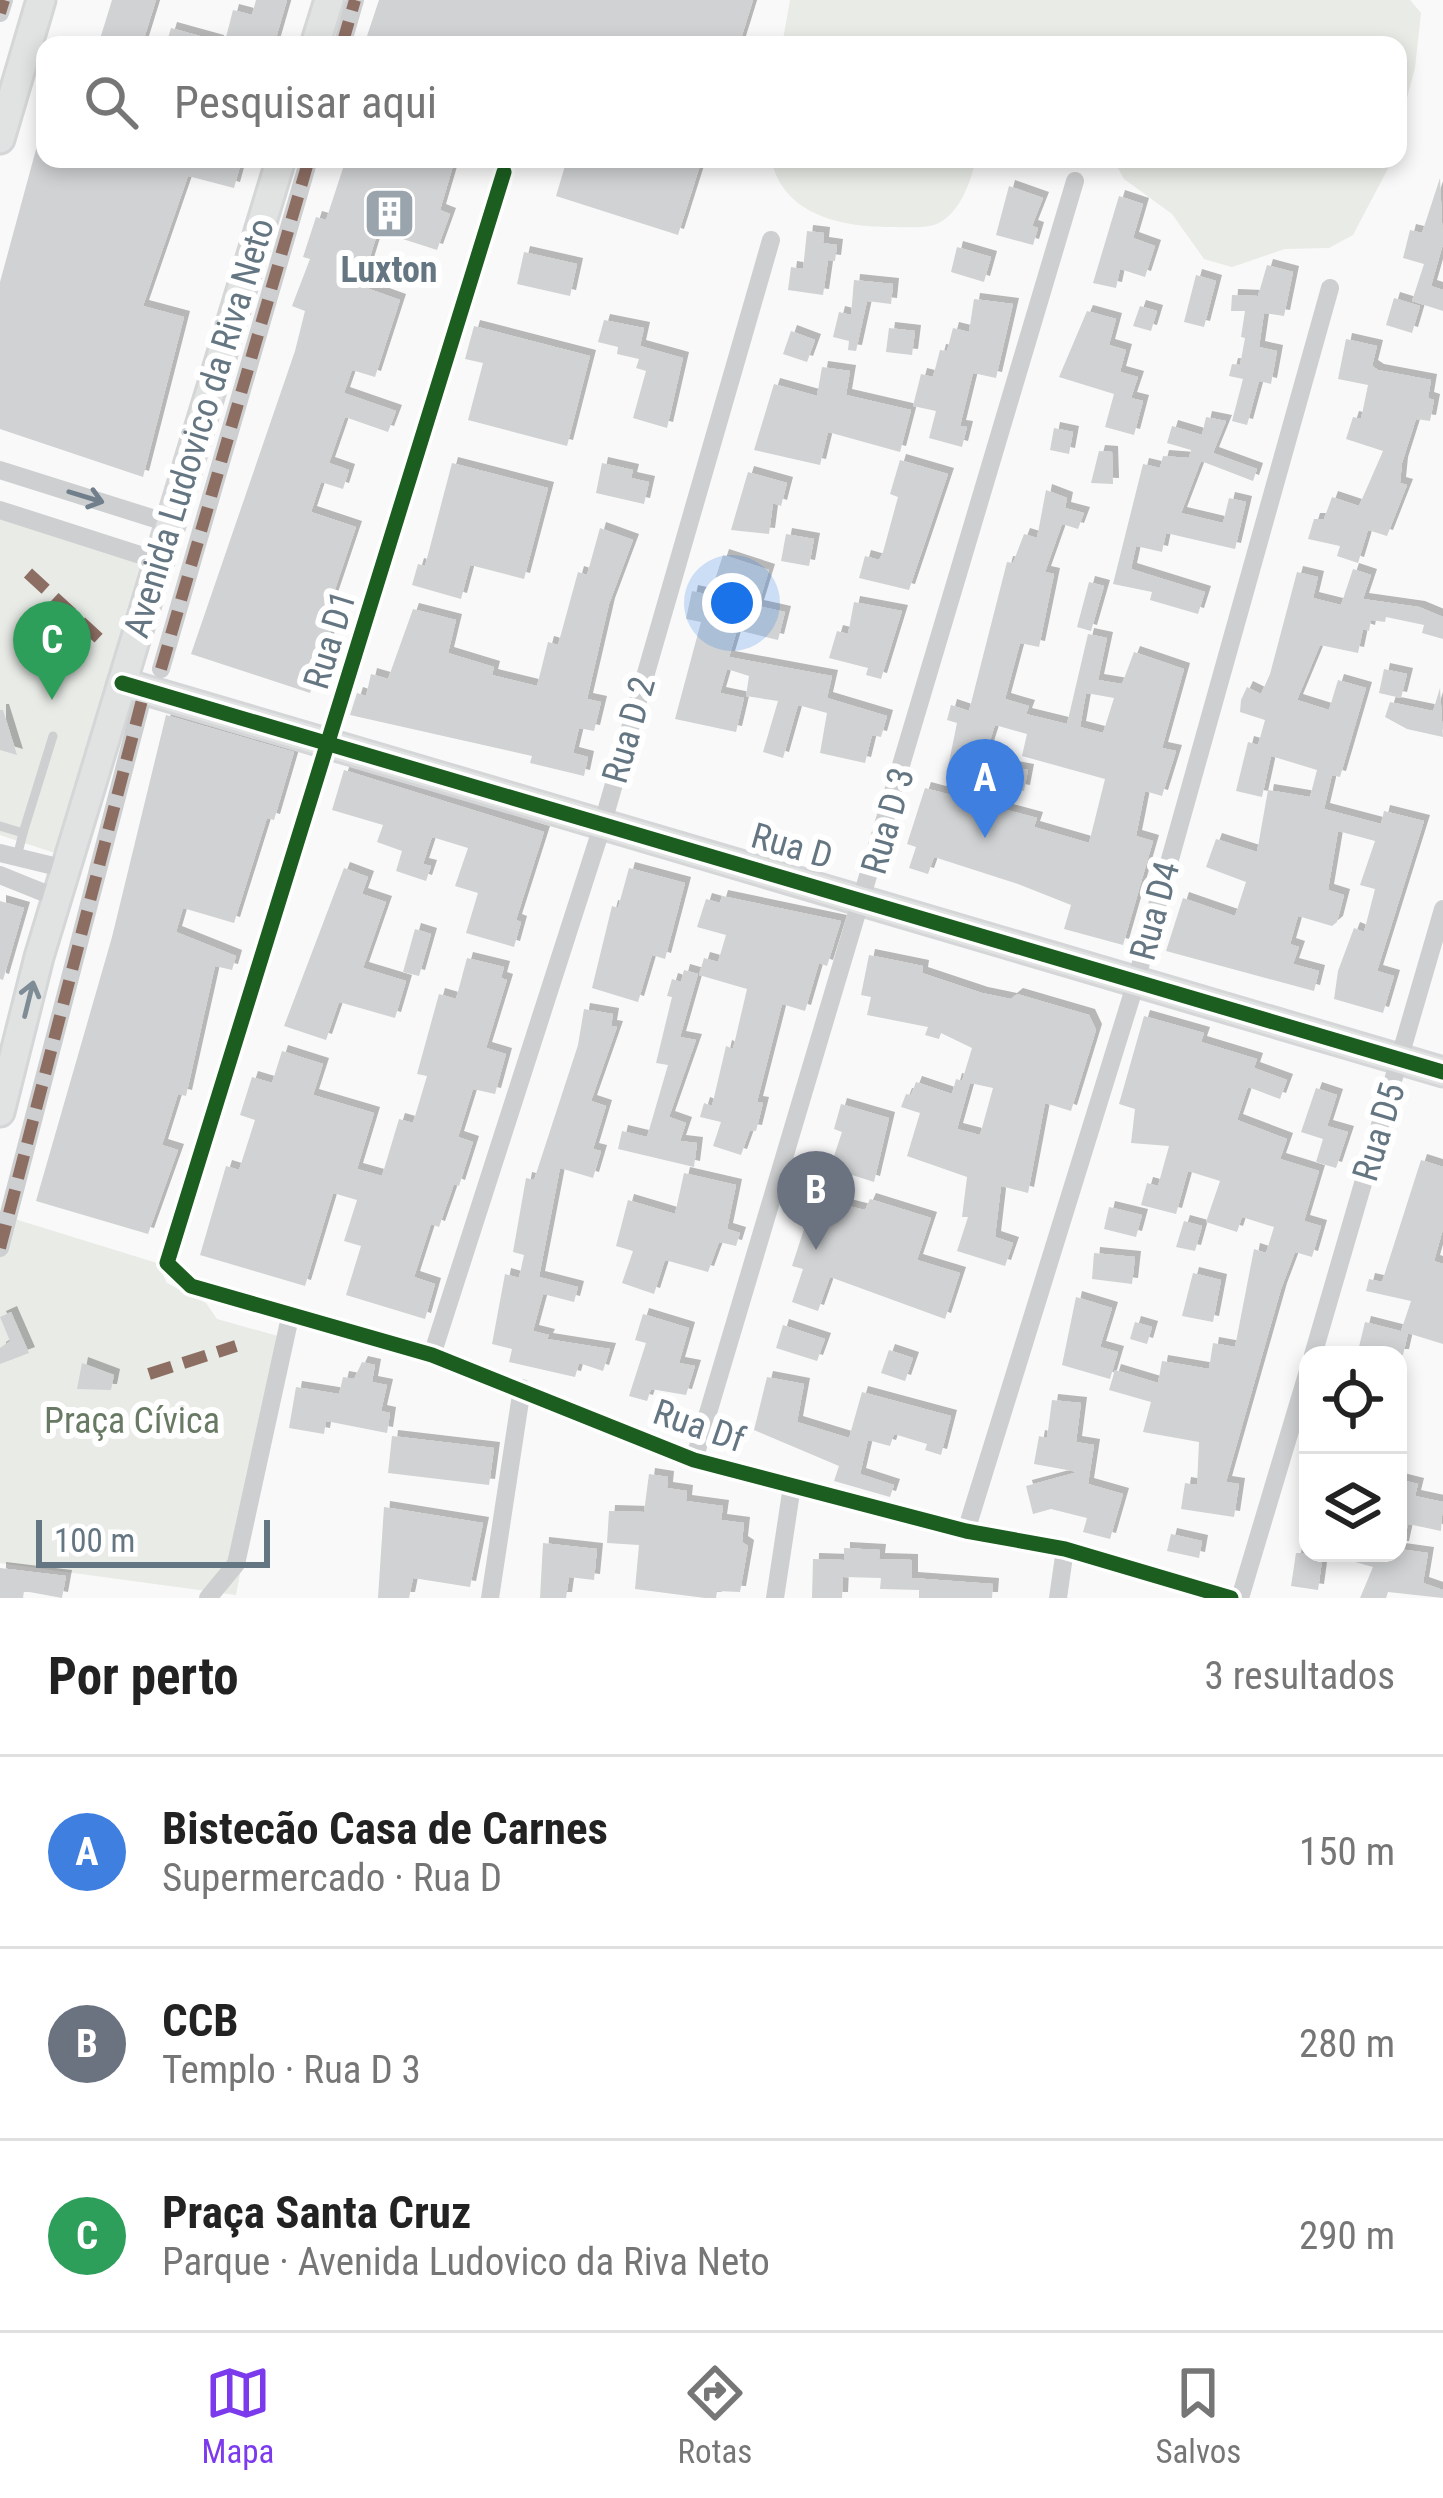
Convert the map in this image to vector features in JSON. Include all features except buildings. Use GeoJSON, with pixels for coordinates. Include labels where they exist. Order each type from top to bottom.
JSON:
{"type":"FeatureCollection","features":[{"type":"Feature","properties":{"kind":"street"},"geometry":{"type":"LineString","coordinates":[[0,13],[4,0]]}},
{"type":"Feature","properties":{"kind":"street"},"geometry":{"type":"LineString","coordinates":[[0,139],[41,0]]}},
{"type":"Feature","properties":{"kind":"street"},"geometry":{"type":"LineString","coordinates":[[318,36],[329,0]]}},
{"type":"Feature","properties":{"kind":"street"},"geometry":{"type":"LineString","coordinates":[[345,36],[356,0]]}},
{"type":"Feature","properties":{"kind":"street","name":"Avenida Ludovico da Riva Neto"},"geometry":{"type":"LineString","coordinates":[[0,1112],[66,869],[132,692],[159,561],[278,168]]}},
{"type":"Feature","properties":{"kind":"street"},"geometry":{"type":"LineString","coordinates":[[161,669],[306,168]]}},
{"type":"Feature","properties":{"kind":"street","name":"Rua D1"},"geometry":{"type":"LineString","coordinates":[[167,1263],[504,172]]}},
{"type":"Feature","properties":{"kind":"street","name":"Rua D 3"},"geometry":{"type":"LineString","coordinates":[[694,1460],[866,899],[1075,181]]}},
{"type":"Feature","properties":{"kind":"street","name":"Rua D 2"},"geometry":{"type":"LineString","coordinates":[[432,1354],[604,822],[771,240]]}},
{"type":"Feature","properties":{"kind":"street","name":"Rua D4"},"geometry":{"type":"LineString","coordinates":[[966,1531],[1136,981],[1330,288]]}},
{"type":"Feature","properties":{"kind":"street"},"geometry":{"type":"LineString","coordinates":[[0,470],[171,524]]}},
{"type":"Feature","properties":{"kind":"street"},"geometry":{"type":"LineString","coordinates":[[0,510],[159,561]]}},
{"type":"Feature","properties":{"kind":"street"},"geometry":{"type":"LineString","coordinates":[[0,1248],[132,692]]}},
{"type":"Feature","properties":{"kind":"street","name":"Rua D"},"geometry":{"type":"LineString","coordinates":[[132,692],[332,741],[1443,1072]]}},
{"type":"Feature","properties":{"kind":"street"},"geometry":{"type":"LineString","coordinates":[[8,856],[66,869]]}},
{"type":"Feature","properties":{"kind":"street"},"geometry":{"type":"LineString","coordinates":[[0,875],[57,898]]}},
{"type":"Feature","properties":{"kind":"street","name":"Rua D5"},"geometry":{"type":"LineString","coordinates":[[1316,1346],[1443,909]]}},
{"type":"Feature","properties":{"kind":"street","name":"Rua Df"},"geometry":{"type":"LineString","coordinates":[[167,1263],[191,1286],[432,1354],[694,1460],[966,1531],[1065,1550],[1231,1598]]}},
{"type":"Feature","properties":{"kind":"street"},"geometry":{"type":"LineString","coordinates":[[208,1596],[236,1564],[290,1317]]}},
{"type":"Feature","properties":{"kind":"street"},"geometry":{"type":"LineString","coordinates":[[490,1598],[522,1388]]}},
{"type":"Feature","properties":{"kind":"street"},"geometry":{"type":"LineString","coordinates":[[1240,1598],[1299,1401]]}},
{"type":"Feature","properties":{"kind":"street"},"geometry":{"type":"LineString","coordinates":[[775,1598],[792,1486]]}},
{"type":"Feature","properties":{"kind":"street"},"geometry":{"type":"LineString","coordinates":[[1058,1598],[1065,1550]]}},
{"type":"Feature","properties":{"kind":"lane"},"geometry":{"type":"LineString","coordinates":[[8,856],[23,833],[53,736]]}},
{"type":"Feature","properties":{"kind":"lane"},"geometry":{"type":"LineString","coordinates":[[0,826],[23,833]]}},
{"type":"Feature","properties":{"kind":"green space"},"geometry":{"type":"Polygon","coordinates":[[[790,0],[1410,0],[1421,13],[1407,98],[1407,36],[784,36],[790,0]]]}},
{"type":"Feature","properties":{"kind":"green space"},"geometry":{"type":"Polygon","coordinates":[[[774,168],[973,168],[953,211],[939,223],[909,227],[853,224],[817,214],[788,193],[774,168]]]}},
{"type":"Feature","properties":{"kind":"green space"},"geometry":{"type":"Polygon","coordinates":[[[1118,168],[1388,168],[1353,235],[1329,248],[1285,249],[1232,267],[1204,259],[1172,214],[1124,179],[1118,168]]]}},
{"type":"Feature","properties":{"kind":"green space"},"geometry":{"type":"Polygon","coordinates":[[[0,519],[143,564],[61,855],[0,835],[0,519]]]}},
{"type":"Feature","properties":{"kind":"green space","name":"Praça Cívica"},"geometry":{"type":"Polygon","coordinates":[[[5,1216],[157,1263],[167,1283],[206,1303],[217,1319],[285,1338],[236,1595],[0,1563],[0,1240],[5,1216]]]}},
{"type":"Feature","properties":{"kind":"marked path"},"geometry":{"type":"LineString","coordinates":[[0,13],[4,0]]}},
{"type":"Feature","properties":{"kind":"marked path"},"geometry":{"type":"LineString","coordinates":[[345,36],[355,0]]}},
{"type":"Feature","properties":{"kind":"marked path"},"geometry":{"type":"LineString","coordinates":[[161,669],[306,168]]}},
{"type":"Feature","properties":{"kind":"marked path"},"geometry":{"type":"LineString","coordinates":[[28,573],[105,644]]}},
{"type":"Feature","properties":{"kind":"marked path"},"geometry":{"type":"LineString","coordinates":[[0,1248],[142,700]]}},
{"type":"Feature","properties":{"kind":"marked path"},"geometry":{"type":"LineString","coordinates":[[149,1374],[236,1346]]}},
{"type":"Feature","properties":{"kind":"cycle path"},"geometry":{"type":"LineString","coordinates":[[504,172],[167,1263],[191,1286],[432,1355],[694,1460],[966,1531],[1065,1549],[1231,1598]]}},
{"type":"Feature","properties":{"kind":"cycle path"},"geometry":{"type":"LineString","coordinates":[[122,683],[1443,1072]]}},
{"type":"Feature","properties":{"kind":"place","name":"Luxton"},"geometry":{"type":"Point","coordinates":[389,214]}},
{"type":"Feature","properties":{"kind":"place","name":"Praça Santa Cruz"},"geometry":{"type":"Point","coordinates":[52,700]}},
{"type":"Feature","properties":{"kind":"place","name":"Bistecão Casa de Carnes"},"geometry":{"type":"Point","coordinates":[985,838]}},
{"type":"Feature","properties":{"kind":"place","name":"CCB"},"geometry":{"type":"Point","coordinates":[816,1250]}}]}
